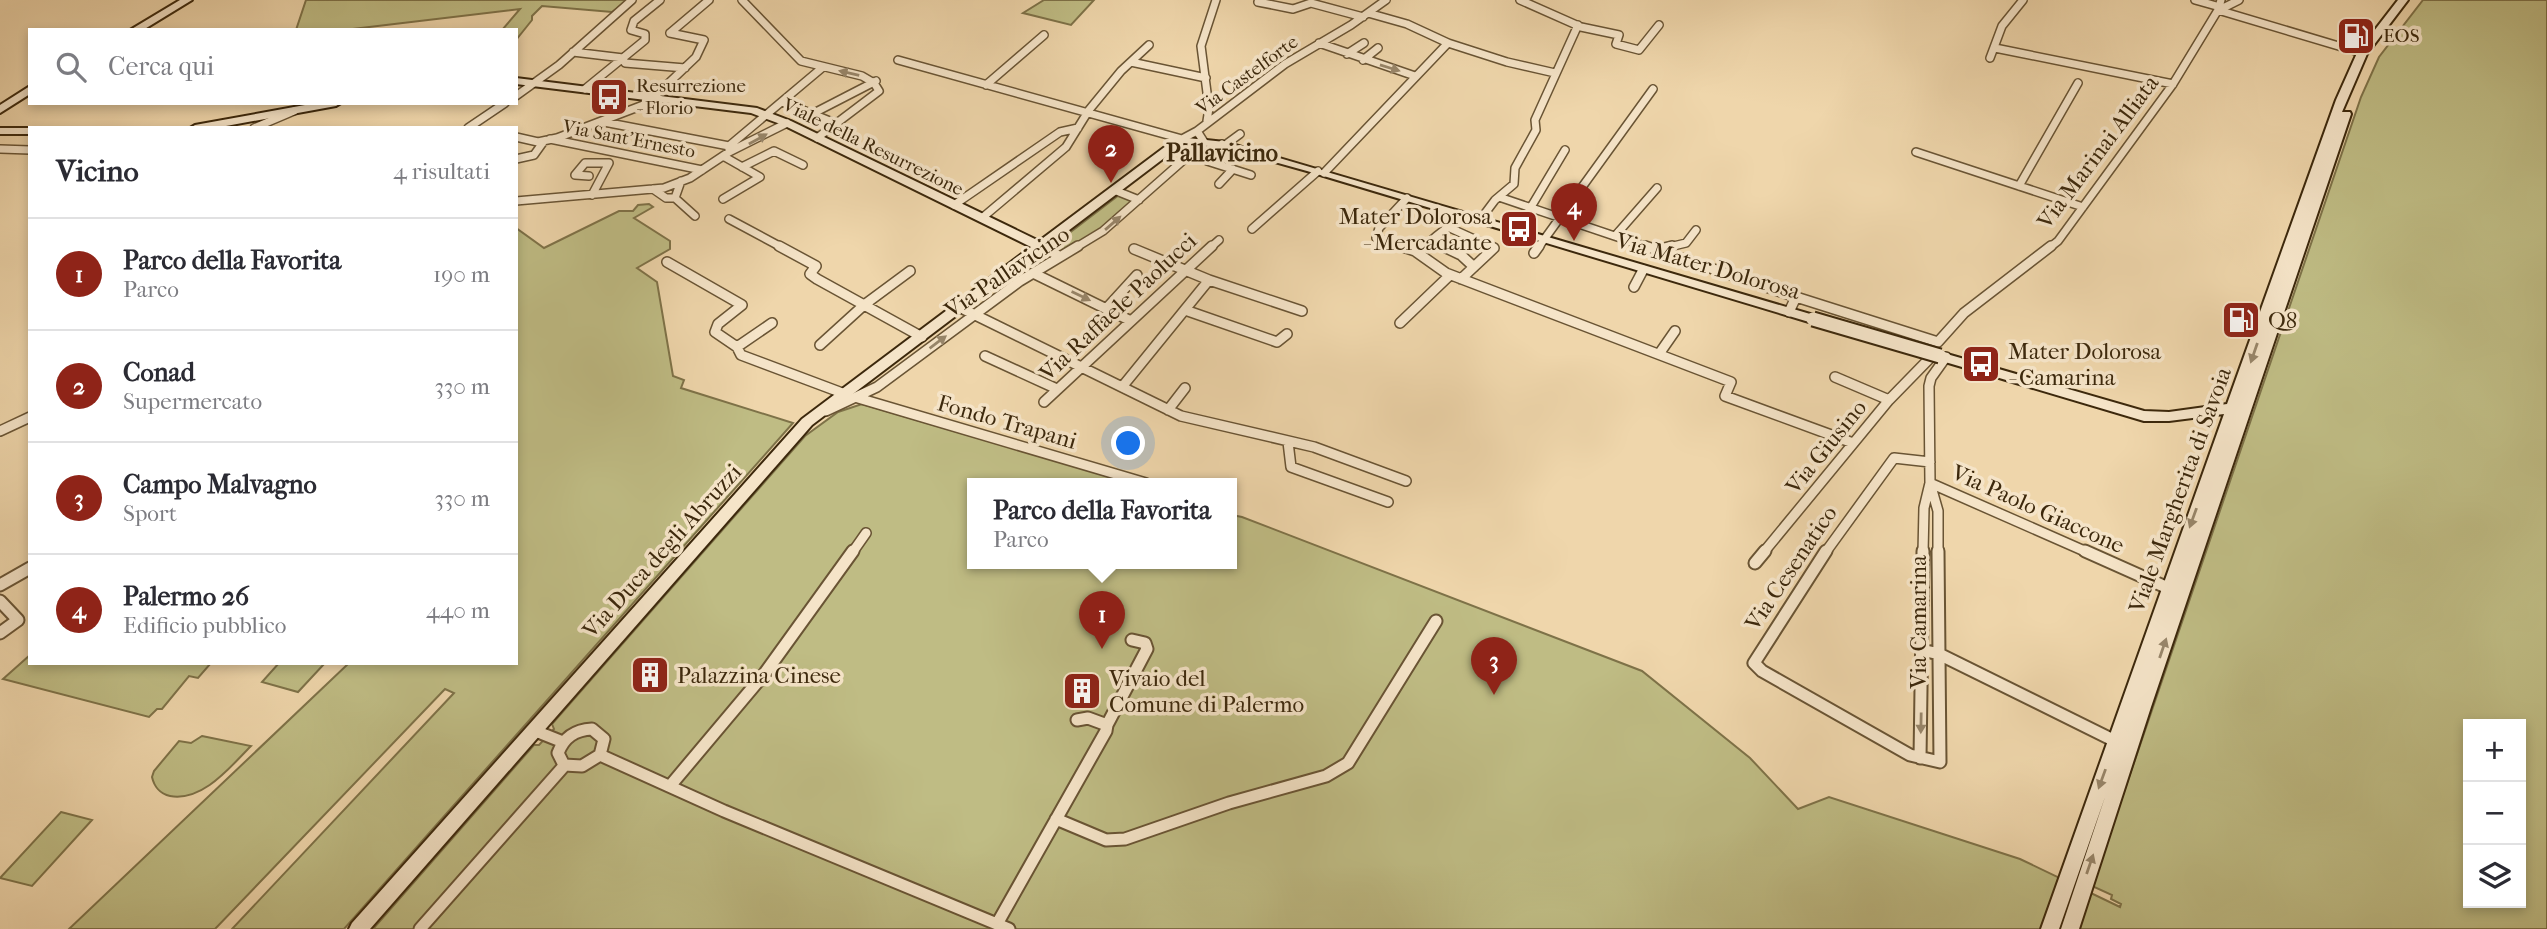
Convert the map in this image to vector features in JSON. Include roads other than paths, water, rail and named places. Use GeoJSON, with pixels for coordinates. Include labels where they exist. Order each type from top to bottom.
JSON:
{"type":"FeatureCollection","features":[{"type":"Feature","properties":{"kind":"street"},"geometry":{"type":"LineString","coordinates":[[139,28],[187,0]]}},
{"type":"Feature","properties":{"kind":"street"},"geometry":{"type":"LineString","coordinates":[[165,14],[197,0]]}},
{"type":"Feature","properties":{"kind":"street"},"geometry":{"type":"LineString","coordinates":[[518,95],[573,52],[632,0]]}},
{"type":"Feature","properties":{"kind":"street"},"geometry":{"type":"LineString","coordinates":[[585,89],[646,39],[645,34],[631,30],[635,22],[660,0]]}},
{"type":"Feature","properties":{"kind":"street"},"geometry":{"type":"LineString","coordinates":[[518,159],[530,159],[547,140],[604,122],[656,99],[696,57],[704,40],[670,33],[709,0]]}},
{"type":"Feature","properties":{"kind":"street"},"geometry":{"type":"LineString","coordinates":[[742,0],[802,61],[876,81]]}},
{"type":"Feature","properties":{"kind":"street"},"geometry":{"type":"LineString","coordinates":[[1207,121],[1206,78],[1201,46],[1216,0]]}},
{"type":"Feature","properties":{"kind":"street","name":"Via Castelforte"},"geometry":{"type":"LineString","coordinates":[[1200,136],[1207,121],[1285,64],[1386,0]]}},
{"type":"Feature","properties":{"kind":"street"},"geometry":{"type":"LineString","coordinates":[[1520,0],[1578,25],[1619,35],[1616,44],[1639,50],[1659,25]]}},
{"type":"Feature","properties":{"kind":"street"},"geometry":{"type":"LineString","coordinates":[[1990,58],[1996,48],[2002,26],[2023,0]]}},
{"type":"Feature","properties":{"kind":"street"},"geometry":{"type":"LineString","coordinates":[[2196,0],[2362,53]]}},
{"type":"Feature","properties":{"kind":"street"},"geometry":{"type":"LineString","coordinates":[[2220,6],[2239,0]]}},
{"type":"Feature","properties":{"kind":"street","name":"Viale Margherita di Savoia"},"geometry":{"type":"LineString","coordinates":[[2070,929],[2242,410],[2341,100],[2362,53],[2403,0]]}},
{"type":"Feature","properties":{"kind":"street","name":"Viale Margherita di Savoia"},"geometry":{"type":"LineString","coordinates":[[2050,929],[2168,588],[2242,410],[2362,73],[2387,31],[2414,0]]}},
{"type":"Feature","properties":{"kind":"street"},"geometry":{"type":"LineString","coordinates":[[1258,2],[1291,9],[1311,3],[1407,24],[1448,43],[1555,74]]}},
{"type":"Feature","properties":{"kind":"street","name":"Via Marinai Alliata"},"geometry":{"type":"LineString","coordinates":[[1938,353],[1964,313],[2058,241],[2173,84],[2220,6]]}},
{"type":"Feature","properties":{"kind":"street"},"geometry":{"type":"LineString","coordinates":[[1479,220],[1514,184],[1515,167],[1536,130],[1535,120],[1578,25]]}},
{"type":"Feature","properties":{"kind":"street"},"geometry":{"type":"LineString","coordinates":[[986,85],[1044,35]]}},
{"type":"Feature","properties":{"kind":"street"},"geometry":{"type":"LineString","coordinates":[[1318,43],[1415,76]]}},
{"type":"Feature","properties":{"kind":"street"},"geometry":{"type":"LineString","coordinates":[[1347,54],[1364,43]]}},
{"type":"Feature","properties":{"kind":"street"},"geometry":{"type":"LineString","coordinates":[[1252,229],[1321,172],[1448,43]]}},
{"type":"Feature","properties":{"kind":"street"},"geometry":{"type":"LineString","coordinates":[[982,218],[1066,147],[1087,113],[1149,45]]}},
{"type":"Feature","properties":{"kind":"street"},"geometry":{"type":"LineString","coordinates":[[1363,60],[1378,48]]}},
{"type":"Feature","properties":{"kind":"street"},"geometry":{"type":"LineString","coordinates":[[1996,48],[2173,84]]}},
{"type":"Feature","properties":{"kind":"street"},"geometry":{"type":"LineString","coordinates":[[573,52],[623,58]]}},
{"type":"Feature","properties":{"kind":"street"},"geometry":{"type":"LineString","coordinates":[[623,58],[625,63],[685,68]]}},
{"type":"Feature","properties":{"kind":"street"},"geometry":{"type":"LineString","coordinates":[[898,60],[1182,139]]}},
{"type":"Feature","properties":{"kind":"street"},"geometry":{"type":"LineString","coordinates":[[1131,62],[1206,78]]}},
{"type":"Feature","properties":{"kind":"street"},"geometry":{"type":"LineString","coordinates":[[518,201],[653,189],[681,181],[702,170],[727,151],[823,67]]}},
{"type":"Feature","properties":{"kind":"street","name":"Viale della Resurrezione"},"geometry":{"type":"LineString","coordinates":[[518,81],[753,110],[787,123],[1041,247]]}},
{"type":"Feature","properties":{"kind":"street"},"geometry":{"type":"LineString","coordinates":[[812,114],[876,81]]}},
{"type":"Feature","properties":{"kind":"street"},"geometry":{"type":"LineString","coordinates":[[817,138],[879,91],[876,81]]}},
{"type":"Feature","properties":{"kind":"street"},"geometry":{"type":"LineString","coordinates":[[2019,186],[2078,83]]}},
{"type":"Feature","properties":{"kind":"street"},"geometry":{"type":"LineString","coordinates":[[0,100],[28,89]]}},
{"type":"Feature","properties":{"kind":"street"},"geometry":{"type":"LineString","coordinates":[[0,110],[28,89]]}},
{"type":"Feature","properties":{"kind":"street"},"geometry":{"type":"LineString","coordinates":[[1534,253],[1562,218],[1653,89]]}},
{"type":"Feature","properties":{"kind":"street"},"geometry":{"type":"LineString","coordinates":[[783,102],[837,124]]}},
{"type":"Feature","properties":{"kind":"street"},"geometry":{"type":"LineString","coordinates":[[207,126],[326,105]]}},
{"type":"Feature","properties":{"kind":"street"},"geometry":{"type":"LineString","coordinates":[[474,126],[502,105]]}},
{"type":"Feature","properties":{"kind":"street"},"geometry":{"type":"LineString","coordinates":[[259,126],[294,111]]}},
{"type":"Feature","properties":{"kind":"street"},"geometry":{"type":"LineString","coordinates":[[604,122],[735,152],[787,123]]}},
{"type":"Feature","properties":{"kind":"street"},"geometry":{"type":"LineString","coordinates":[[954,205],[1059,132],[1078,128]]}},
{"type":"Feature","properties":{"kind":"street"},"geometry":{"type":"LineString","coordinates":[[0,131],[28,131]]}},
{"type":"Feature","properties":{"kind":"street"},"geometry":{"type":"LineString","coordinates":[[1240,134],[1223,145],[1207,161],[1251,175]]}},
{"type":"Feature","properties":{"kind":"street","name":"Via Mater Dolorosa"},"geometry":{"type":"LineString","coordinates":[[1182,139],[1200,136],[1643,270],[1938,353],[2135,414],[2169,418],[2203,412],[2242,410]]}},
{"type":"Feature","properties":{"kind":"street","name":"Via Pallavicino"},"geometry":{"type":"LineString","coordinates":[[906,357],[967,312],[1103,231],[1139,200],[1200,136]]}},
{"type":"Feature","properties":{"kind":"street","name":"Via Sant'Ernesto"},"geometry":{"type":"LineString","coordinates":[[518,137],[538,142],[547,140],[702,170]]}},
{"type":"Feature","properties":{"kind":"street","name":"Via Duca degli Abruzzi"},"geometry":{"type":"LineString","coordinates":[[358,929],[778,454],[817,414],[852,396],[906,357],[922,337],[967,312],[1026,258],[1182,139]]}},
{"type":"Feature","properties":{"kind":"street"},"geometry":{"type":"LineString","coordinates":[[0,149],[28,150]]}},
{"type":"Feature","properties":{"kind":"street"},"geometry":{"type":"LineString","coordinates":[[742,167],[774,150],[803,165]]}},
{"type":"Feature","properties":{"kind":"street"},"geometry":{"type":"LineString","coordinates":[[1531,207],[1565,150]]}},
{"type":"Feature","properties":{"kind":"street"},"geometry":{"type":"LineString","coordinates":[[723,199],[760,177],[742,167],[727,151]]}},
{"type":"Feature","properties":{"kind":"street"},"geometry":{"type":"LineString","coordinates":[[1916,152],[2084,207]]}},
{"type":"Feature","properties":{"kind":"street"},"geometry":{"type":"LineString","coordinates":[[589,176],[575,176],[585,163],[609,163],[592,195]]}},
{"type":"Feature","properties":{"kind":"street"},"geometry":{"type":"LineString","coordinates":[[1219,184],[1233,169]]}},
{"type":"Feature","properties":{"kind":"street"},"geometry":{"type":"LineString","coordinates":[[675,198],[681,181]]}},
{"type":"Feature","properties":{"kind":"street"},"geometry":{"type":"LineString","coordinates":[[1615,236],[1657,188]]}},
{"type":"Feature","properties":{"kind":"street"},"geometry":{"type":"LineString","coordinates":[[653,189],[666,198],[675,198],[695,216]]}},
{"type":"Feature","properties":{"kind":"street"},"geometry":{"type":"LineString","coordinates":[[1114,191],[1139,200]]}},
{"type":"Feature","properties":{"kind":"street"},"geometry":{"type":"LineString","coordinates":[[1499,197],[1796,297],[1938,353]]}},
{"type":"Feature","properties":{"kind":"street"},"geometry":{"type":"LineString","coordinates":[[1407,198],[1379,228],[1377,238],[1419,254],[1448,274],[1731,382],[1725,396],[1853,443]]}},
{"type":"Feature","properties":{"kind":"street"},"geometry":{"type":"LineString","coordinates":[[1450,228],[1461,215]]}},
{"type":"Feature","properties":{"kind":"street"},"geometry":{"type":"LineString","coordinates":[[729,219],[816,265],[810,274],[922,337]]}},
{"type":"Feature","properties":{"kind":"street"},"geometry":{"type":"LineString","coordinates":[[1419,254],[1440,230],[1450,228],[1494,248],[1461,279]]}},
{"type":"Feature","properties":{"kind":"street"},"geometry":{"type":"LineString","coordinates":[[1656,250],[1686,243],[1696,230]]}},
{"type":"Feature","properties":{"kind":"street","name":"Via Raffaele Paolucci"},"geometry":{"type":"LineString","coordinates":[[1044,402],[1183,270],[1219,240]]}},
{"type":"Feature","properties":{"kind":"street"},"geometry":{"type":"LineString","coordinates":[[1430,242],[1472,262],[1474,267]]}},
{"type":"Feature","properties":{"kind":"street"},"geometry":{"type":"LineString","coordinates":[[1041,247],[1056,254],[1055,259]]}},
{"type":"Feature","properties":{"kind":"street"},"geometry":{"type":"LineString","coordinates":[[1133,249],[1209,280],[1302,311]]}},
{"type":"Feature","properties":{"kind":"street"},"geometry":{"type":"LineString","coordinates":[[1026,258],[1043,266]]}},
{"type":"Feature","properties":{"kind":"street","name":"Fondo Trapani"},"geometry":{"type":"LineString","coordinates":[[667,262],[742,305],[718,324],[715,332],[737,347],[741,355],[852,396],[1129,478]]}},
{"type":"Feature","properties":{"kind":"street"},"geometry":{"type":"LineString","coordinates":[[1634,287],[1643,270]]}},
{"type":"Feature","properties":{"kind":"street"},"geometry":{"type":"LineString","coordinates":[[820,345],[864,305],[910,271]]}},
{"type":"Feature","properties":{"kind":"street"},"geometry":{"type":"LineString","coordinates":[[1033,273],[1129,320]]}},
{"type":"Feature","properties":{"kind":"street"},"geometry":{"type":"LineString","coordinates":[[1400,323],[1448,274]]}},
{"type":"Feature","properties":{"kind":"street"},"geometry":{"type":"LineString","coordinates":[[1106,309],[1137,275]]}},
{"type":"Feature","properties":{"kind":"street"},"geometry":{"type":"LineString","coordinates":[[1122,387],[1209,280]]}},
{"type":"Feature","properties":{"kind":"street"},"geometry":{"type":"LineString","coordinates":[[1788,312],[1796,297]]}},
{"type":"Feature","properties":{"kind":"street"},"geometry":{"type":"LineString","coordinates":[[1185,310],[1277,342],[1287,334]]}},
{"type":"Feature","properties":{"kind":"street"},"geometry":{"type":"LineString","coordinates":[[967,312],[1181,416],[1314,447],[1406,481]]}},
{"type":"Feature","properties":{"kind":"street"},"geometry":{"type":"LineString","coordinates":[[737,347],[772,323]]}},
{"type":"Feature","properties":{"kind":"street"},"geometry":{"type":"LineString","coordinates":[[1659,354],[1675,331]]}},
{"type":"Feature","properties":{"kind":"street","name":"Via Giusino"},"geometry":{"type":"LineString","coordinates":[[1755,563],[1889,400],[1938,353]]}},
{"type":"Feature","properties":{"kind":"street","name":"Via Camarina"},"geometry":{"type":"LineString","coordinates":[[1920,758],[1924,508],[1930,483],[1929,386],[1938,353]]}},
{"type":"Feature","properties":{"kind":"street"},"geometry":{"type":"LineString","coordinates":[[985,356],[1057,389]]}},
{"type":"Feature","properties":{"kind":"street"},"geometry":{"type":"LineString","coordinates":[[1835,377],[1889,400]]}},
{"type":"Feature","properties":{"kind":"street"},"geometry":{"type":"LineString","coordinates":[[1168,410],[1185,388]]}},
{"type":"Feature","properties":{"kind":"street"},"geometry":{"type":"LineString","coordinates":[[0,431],[28,418]]}},
{"type":"Feature","properties":{"kind":"street"},"geometry":{"type":"LineString","coordinates":[[1288,442],[1291,467],[1388,502]]}},
{"type":"Feature","properties":{"kind":"street","name":"Via Cesenatico"},"geometry":{"type":"LineString","coordinates":[[1930,462],[1894,458],[1808,576],[1754,663],[1762,671],[1910,755],[1940,762]]}},
{"type":"Feature","properties":{"kind":"street","name":"Via Camarina"},"geometry":{"type":"LineString","coordinates":[[1930,483],[1938,511],[1940,762]]}},
{"type":"Feature","properties":{"kind":"street","name":"Via Paolo Giaccone"},"geometry":{"type":"LineString","coordinates":[[1930,483],[2168,588]]}},
{"type":"Feature","properties":{"kind":"street"},"geometry":{"type":"LineString","coordinates":[[670,786],[765,673],[866,533]]}},
{"type":"Feature","properties":{"kind":"street"},"geometry":{"type":"LineString","coordinates":[[0,585],[28,569]]}},
{"type":"Feature","properties":{"kind":"street"},"geometry":{"type":"LineString","coordinates":[[0,601],[18,620],[0,633]]}},
{"type":"Feature","properties":{"kind":"street"},"geometry":{"type":"LineString","coordinates":[[1056,819],[1105,840],[1125,839],[1230,803],[1326,776],[1348,763],[1436,621]]}},
{"type":"Feature","properties":{"kind":"street"},"geometry":{"type":"LineString","coordinates":[[600,755],[1003,927],[1056,819],[1099,748],[1107,725],[1147,649],[1144,643],[1132,640]]}},
{"type":"Feature","properties":{"kind":"street"},"geometry":{"type":"LineString","coordinates":[[1922,650],[1939,654],[2116,741]]}},
{"type":"Feature","properties":{"kind":"street"},"geometry":{"type":"LineString","coordinates":[[1077,720],[1088,718],[1107,725]]}},
{"type":"Feature","properties":{"kind":"street"},"geometry":{"type":"LineString","coordinates":[[533,730],[563,742]]}},
{"type":"Feature","properties":{"kind":"street"},"geometry":{"type":"LineString","coordinates":[[580,731],[598,731],[602,734],[605,744],[600,755],[579,768],[564,766],[558,758],[563,742],[580,731]]}},
{"type":"Feature","properties":{"kind":"street"},"geometry":{"type":"LineString","coordinates":[[419,929],[564,766]]}},
{"type":"Feature","properties":{"kind":"place","name":"EOS"},"geometry":{"type":"Point","coordinates":[2356,36]}},
{"type":"Feature","properties":{"kind":"place","name":"Resurrezione - Florio"},"geometry":{"type":"Point","coordinates":[609,97]}},
{"type":"Feature","properties":{"kind":"place","name":"Conad"},"geometry":{"type":"Point","coordinates":[1111,183]}},
{"type":"Feature","properties":{"kind":"place","name":"Mater Dolorosa - Mercadante"},"geometry":{"type":"Point","coordinates":[1519,229]}},
{"type":"Feature","properties":{"kind":"place","name":"Palermo 26"},"geometry":{"type":"Point","coordinates":[1574,241]}},
{"type":"Feature","properties":{"kind":"place","name":"Q8"},"geometry":{"type":"Point","coordinates":[2241,320]}},
{"type":"Feature","properties":{"kind":"place","name":"Mater Dolorosa - Camarina"},"geometry":{"type":"Point","coordinates":[1981,364]}},
{"type":"Feature","properties":{"kind":"place","name":"Parco della Favorita"},"geometry":{"type":"Point","coordinates":[1102,649]}},
{"type":"Feature","properties":{"kind":"place","name":"Palazzina Cinese"},"geometry":{"type":"Point","coordinates":[650,675]}},
{"type":"Feature","properties":{"kind":"place","name":"Vivaio del Comune di Palermo"},"geometry":{"type":"Point","coordinates":[1082,691]}},
{"type":"Feature","properties":{"kind":"place","name":"Campo Malvagno"},"geometry":{"type":"Point","coordinates":[1494,695]}},
{"type":"Feature","properties":{"kind":"district","name":"Pallavicino"},"geometry":{"type":"Point","coordinates":[1222,153]}}]}
